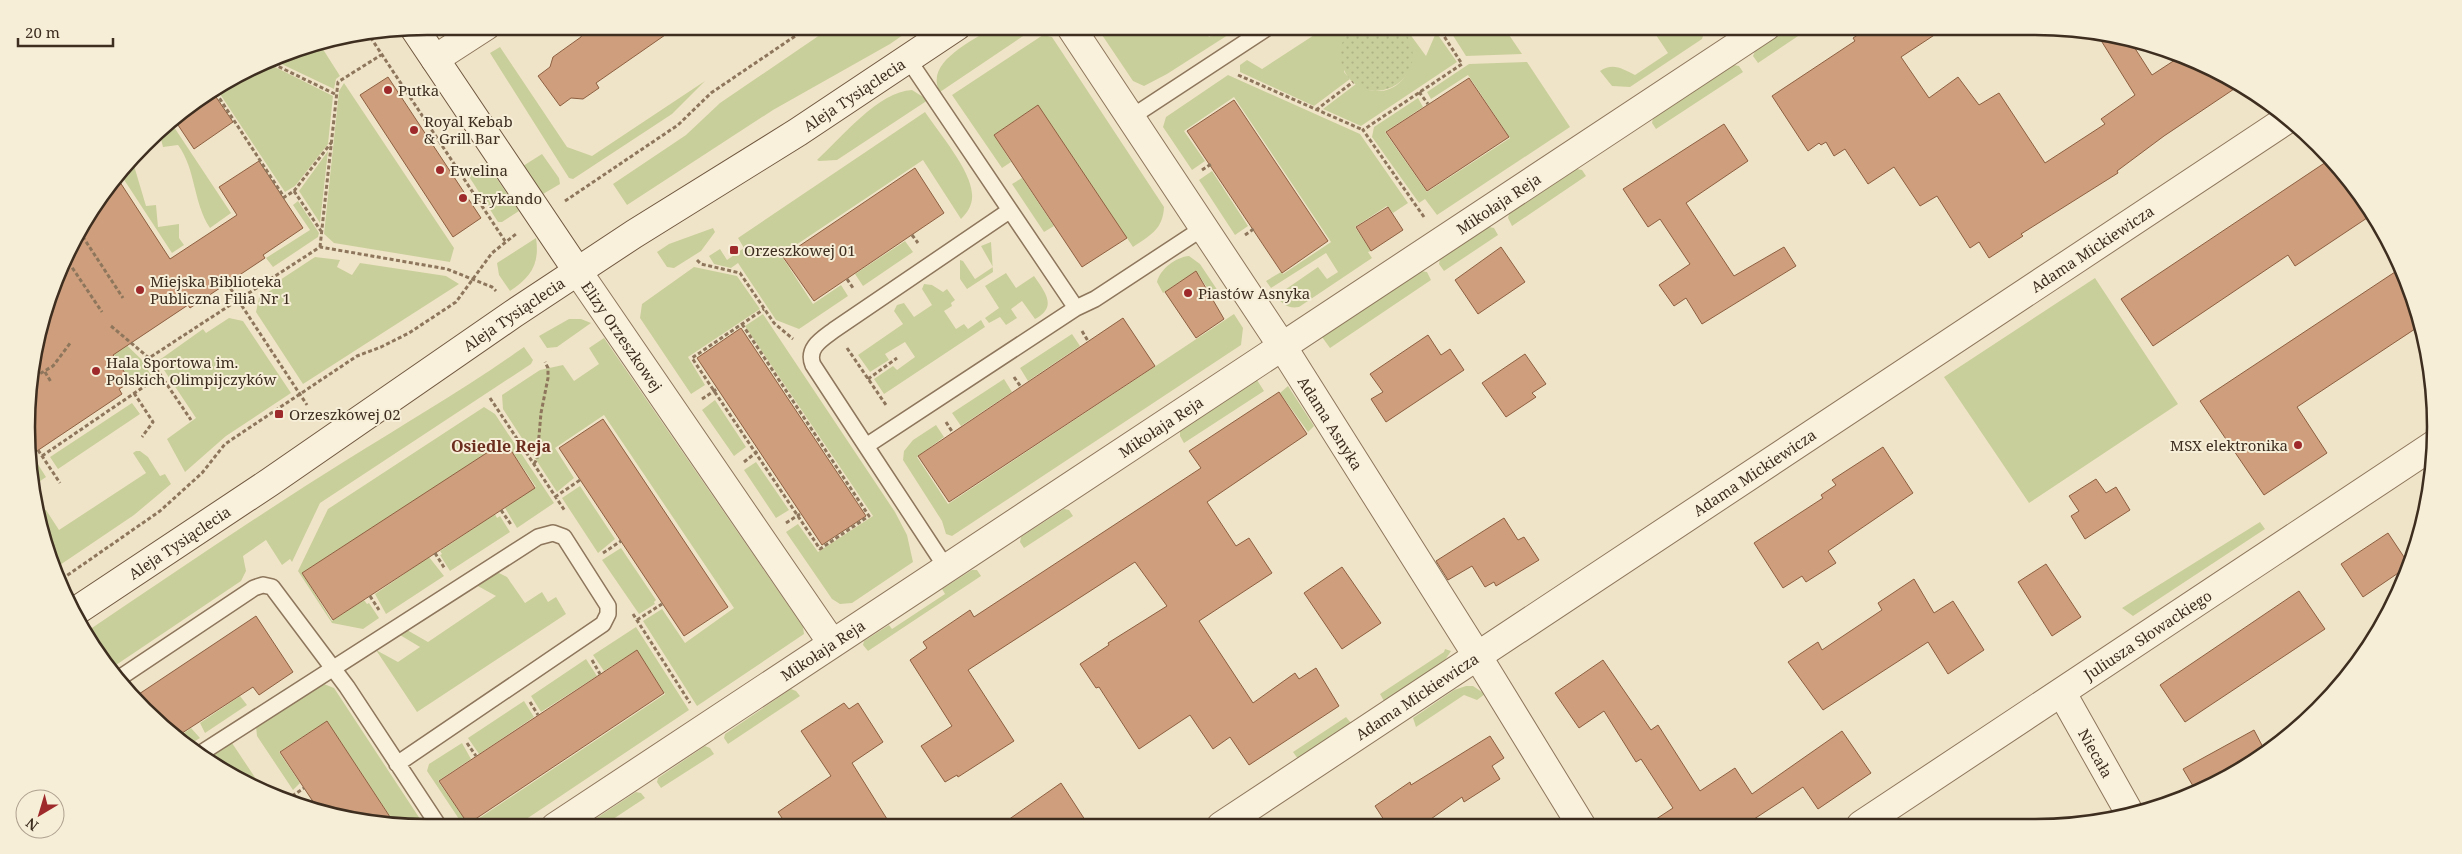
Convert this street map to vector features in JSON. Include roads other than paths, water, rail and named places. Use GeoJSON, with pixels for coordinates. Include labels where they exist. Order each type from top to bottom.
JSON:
{"type":"FeatureCollection","features":[{"type":"Feature","properties":{"kind":"street","name":"Elizy Orzeszkowej"},"geometry":{"type":"LineString","coordinates":[[419,35],[578,272],[832,643]]}},
{"type":"Feature","properties":{"kind":"street"},"geometry":{"type":"LineString","coordinates":[[435,59],[472,35]]}},
{"type":"Feature","properties":{"kind":"street","name":"Aleja Tysiąclecia"},"geometry":{"type":"LineString","coordinates":[[80,608],[578,272],[944,35]]}},
{"type":"Feature","properties":{"kind":"street","name":"Adama Asnyka"},"geometry":{"type":"LineString","coordinates":[[1076,35],[1282,346],[1478,657],[1577,819]]}},
{"type":"Feature","properties":{"kind":"street","name":"Mikołaja Reja"},"geometry":{"type":"LineString","coordinates":[[568,819],[1753,35]]}},
{"type":"Feature","properties":{"kind":"street","name":"Adama Mickiewicza"},"geometry":{"type":"LineString","coordinates":[[1232,819],[2282,123]]}},
{"type":"Feature","properties":{"kind":"street","name":"Juliusza Słowackiego"},"geometry":{"type":"LineString","coordinates":[[1870,819],[2426,450]]}},
{"type":"Feature","properties":{"kind":"street","name":"Niecała"},"geometry":{"type":"LineString","coordinates":[[2062,693],[2127,808]]}},
{"type":"Feature","properties":{"kind":"lane"},"geometry":{"type":"LineString","coordinates":[[1130,118],[1256,35]]}},
{"type":"Feature","properties":{"kind":"lane"},"geometry":{"type":"LineString","coordinates":[[908,60],[1076,308]]}},
{"type":"Feature","properties":{"kind":"lane"},"geometry":{"type":"LineString","coordinates":[[947,569],[813,365],[810,355],[814,347],[834,330],[1010,211]]}},
{"type":"Feature","properties":{"kind":"lane"},"geometry":{"type":"LineString","coordinates":[[866,446],[1076,308],[1095,299],[1203,228]]}},
{"type":"Feature","properties":{"kind":"lane"},"geometry":{"type":"LineString","coordinates":[[205,750],[332,667],[538,537],[553,533],[565,539],[608,606],[608,614],[603,624],[397,764]]}},
{"type":"Feature","properties":{"kind":"lane"},"geometry":{"type":"LineString","coordinates":[[123,675],[254,588],[263,585],[276,590],[347,686],[434,819]]}},
{"type":"Feature","properties":{"kind":"place","name":"Putka"},"geometry":{"type":"Point","coordinates":[388,90]}},
{"type":"Feature","properties":{"kind":"place","name":"Royal Kebab & Grill Bar"},"geometry":{"type":"Point","coordinates":[414,130]}},
{"type":"Feature","properties":{"kind":"place","name":"Ewelina"},"geometry":{"type":"Point","coordinates":[440,170]}},
{"type":"Feature","properties":{"kind":"place","name":"Frykando"},"geometry":{"type":"Point","coordinates":[463,198]}},
{"type":"Feature","properties":{"kind":"place","name":"Orzeszkowej 01"},"geometry":{"type":"Point","coordinates":[734,250]}},
{"type":"Feature","properties":{"kind":"place","name":"Miejska Biblioteka Publiczna Filia Nr 1"},"geometry":{"type":"Point","coordinates":[140,290]}},
{"type":"Feature","properties":{"kind":"place","name":"Piastów Asnyka"},"geometry":{"type":"Point","coordinates":[1188,293]}},
{"type":"Feature","properties":{"kind":"place","name":"Hala Sportowa im. Polskich Olimpijczyków"},"geometry":{"type":"Point","coordinates":[96,371]}},
{"type":"Feature","properties":{"kind":"place","name":"Orzeszkowej 02"},"geometry":{"type":"Point","coordinates":[279,414]}},
{"type":"Feature","properties":{"kind":"place","name":"MSX elektronika"},"geometry":{"type":"Point","coordinates":[2298,445]}},
{"type":"Feature","properties":{"kind":"district","name":"Osiedle Reja"},"geometry":{"type":"Point","coordinates":[501,446]}}]}
